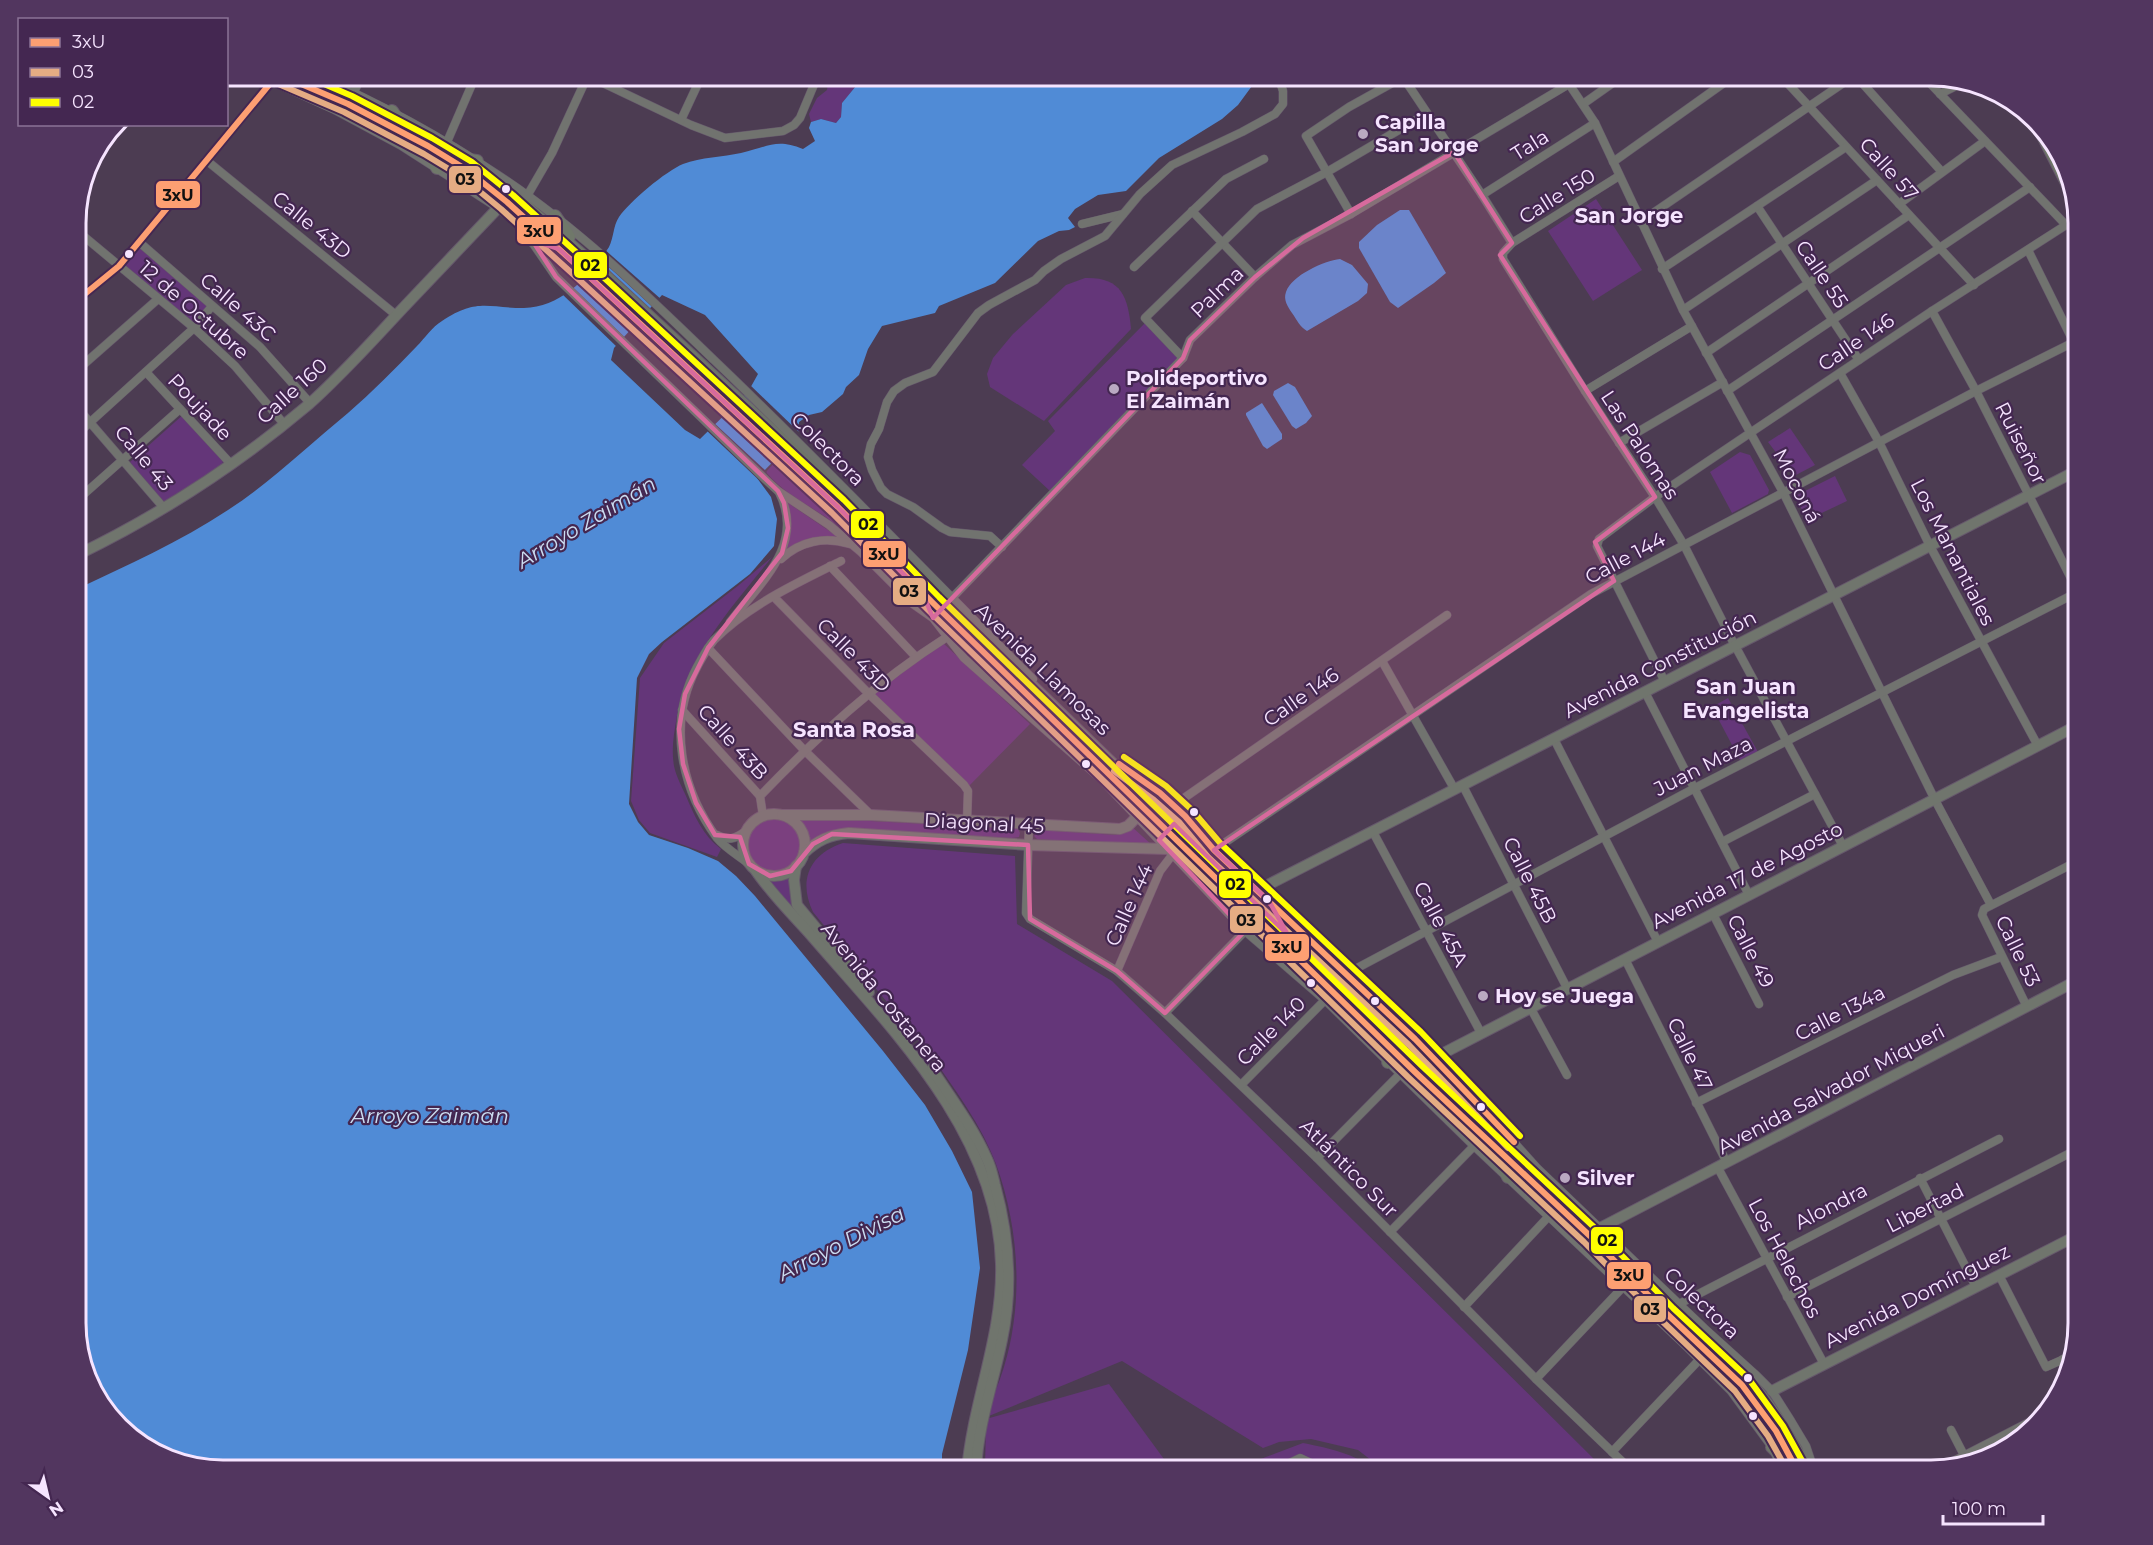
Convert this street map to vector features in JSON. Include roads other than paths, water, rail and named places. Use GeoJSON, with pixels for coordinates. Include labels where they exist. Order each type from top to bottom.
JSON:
{"type":"FeatureCollection","features":[{"type":"Feature","properties":{"kind":"highway"},"geometry":{"type":"LineString","coordinates":[[301,86],[348,104],[428,146],[481,181],[559,249]]}},
{"type":"Feature","properties":{"kind":"highway"},"geometry":{"type":"LineString","coordinates":[[322,86],[401,125],[460,159],[514,196],[590,261]]}},
{"type":"Feature","properties":{"kind":"highway"},"geometry":{"type":"LineString","coordinates":[[392,111],[401,125]]}},
{"type":"Feature","properties":{"kind":"highway"},"geometry":{"type":"LineString","coordinates":[[428,146],[437,168]]}},
{"type":"Feature","properties":{"kind":"highway"},"geometry":{"type":"LineString","coordinates":[[460,159],[477,161]]}},
{"type":"Feature","properties":{"kind":"highway"},"geometry":{"type":"LineString","coordinates":[[555,216],[576,248]]}},
{"type":"Feature","properties":{"kind":"highway"},"geometry":{"type":"LineString","coordinates":[[532,240],[590,261]]}},
{"type":"Feature","properties":{"kind":"main road","name":"Calle 160"},"geometry":{"type":"LineString","coordinates":[[86,550],[201,485],[310,403],[498,208]]}},
{"type":"Feature","properties":{"kind":"main road","name":"Avenida Llamosas"},"geometry":{"type":"LineString","coordinates":[[590,261],[649,324],[721,392],[816,472],[943,608],[1148,805],[1288,935],[1397,1055],[1585,1222],[1742,1385],[1776,1431],[1792,1460]]}},
{"type":"Feature","properties":{"kind":"main road","name":"Avenida Llamosas"},"geometry":{"type":"LineString","coordinates":[[792,450],[838,507],[923,594],[943,608]]}},
{"type":"Feature","properties":{"kind":"main road","name":"Avenida Constitución"},"geometry":{"type":"LineString","coordinates":[[1258,890],[2068,475]]}},
{"type":"Feature","properties":{"kind":"main road","name":"Avenida 17 de Agosto"},"geometry":{"type":"LineString","coordinates":[[1434,1058],[2068,730]]}},
{"type":"Feature","properties":{"kind":"main road","name":"Avenida Llamosas"},"geometry":{"type":"LineString","coordinates":[[1148,805],[1397,1055],[1695,1336],[1745,1377],[1763,1396],[1802,1460]]}},
{"type":"Feature","properties":{"kind":"main road","name":"Diagonal 45"},"geometry":{"type":"LineString","coordinates":[[782,815],[871,815],[1120,830],[1128,826],[1148,805]]}},
{"type":"Feature","properties":{"kind":"main road"},"geometry":{"type":"LineString","coordinates":[[782,815],[791,819],[798,826],[805,844],[804,853],[790,871],[770,876],[752,868],[742,848],[750,824],[763,816],[782,815]]}},
{"type":"Feature","properties":{"kind":"main road","name":"Diagonal 45"},"geometry":{"type":"LineString","coordinates":[[804,853],[822,838],[832,834],[849,833],[1028,845],[1170,851]]}},
{"type":"Feature","properties":{"kind":"main road","name":"Avenida Costanera"},"geometry":{"type":"LineString","coordinates":[[796,866],[795,896],[802,913],[930,1066],[973,1132],[988,1160],[1006,1229],[1009,1284],[1003,1337],[982,1417],[977,1460]]}},
{"type":"Feature","properties":{"kind":"main road","name":"Avenida Costanera"},"geometry":{"type":"LineString","coordinates":[[752,868],[898,1037],[937,1091],[979,1162],[991,1199],[998,1235],[1001,1264],[1000,1302],[970,1438],[968,1460]]}},
{"type":"Feature","properties":{"kind":"main road"},"geometry":{"type":"LineString","coordinates":[[1269,901],[1288,935]]}},
{"type":"Feature","properties":{"kind":"main road","name":"Avenida Salvador Miqueri"},"geometry":{"type":"LineString","coordinates":[[1600,1228],[2068,985]]}},
{"type":"Feature","properties":{"kind":"main road"},"geometry":{"type":"LineString","coordinates":[[1397,1055],[1414,1039]]}},
{"type":"Feature","properties":{"kind":"main road"},"geometry":{"type":"LineString","coordinates":[[1495,1148],[1508,1178]]}},
{"type":"Feature","properties":{"kind":"main road"},"geometry":{"type":"LineString","coordinates":[[1559,1188],[1585,1222]]}},
{"type":"Feature","properties":{"kind":"main road","name":"Avenida Domínguez"},"geometry":{"type":"LineString","coordinates":[[1772,1391],[2068,1240]]}},
{"type":"Feature","properties":{"kind":"main road"},"geometry":{"type":"LineString","coordinates":[[1772,1448],[1786,1460]]}},
{"type":"Feature","properties":{"kind":"street"},"geometry":{"type":"LineString","coordinates":[[86,293],[119,266],[269,86]]}},
{"type":"Feature","properties":{"kind":"street","name":"Colectora"},"geometry":{"type":"LineString","coordinates":[[293,86],[437,168],[521,226],[551,271],[566,287],[778,491],[829,525],[854,546],[913,604],[943,608],[947,637],[964,658],[1101,779],[1148,805],[1174,805],[1214,850],[1434,1058],[1559,1188],[1679,1304],[1695,1336],[1699,1360],[1731,1391],[1778,1460]]}},
{"type":"Feature","properties":{"kind":"street"},"geometry":{"type":"LineString","coordinates":[[340,86],[392,111],[447,142],[471,86]]}},
{"type":"Feature","properties":{"kind":"street"},"geometry":{"type":"LineString","coordinates":[[354,92],[357,86]]}},
{"type":"Feature","properties":{"kind":"street"},"geometry":{"type":"LineString","coordinates":[[526,196],[552,153],[582,86]]}},
{"type":"Feature","properties":{"kind":"street"},"geometry":{"type":"LineString","coordinates":[[610,86],[725,138],[783,131],[794,125],[800,118],[813,86]]}},
{"type":"Feature","properties":{"kind":"street"},"geometry":{"type":"LineString","coordinates":[[681,120],[697,86]]}},
{"type":"Feature","properties":{"kind":"street"},"geometry":{"type":"LineString","coordinates":[[1002,547],[990,536],[950,532],[913,507],[887,494],[881,488],[868,457],[887,402],[894,391],[904,383],[933,372],[978,313],[1035,280],[1061,260],[1105,236],[1140,194],[1172,165],[1275,114],[1283,104],[1281,86]]}},
{"type":"Feature","properties":{"kind":"street"},"geometry":{"type":"LineString","coordinates":[[1351,214],[1306,136],[1349,107],[1387,86]]}},
{"type":"Feature","properties":{"kind":"street"},"geometry":{"type":"LineString","coordinates":[[1409,86],[1426,114],[1455,152],[1512,243]]}},
{"type":"Feature","properties":{"kind":"street","name":"Palma"},"geometry":{"type":"LineString","coordinates":[[943,608],[1183,358],[1190,340],[1255,277],[1292,245],[1351,214],[1566,86]]}},
{"type":"Feature","properties":{"kind":"street","name":"Moconá"},"geometry":{"type":"LineString","coordinates":[[1570,86],[1595,123],[1662,269],[1784,494],[1988,907]]}},
{"type":"Feature","properties":{"kind":"street"},"geometry":{"type":"LineString","coordinates":[[1583,105],[1609,86]]}},
{"type":"Feature","properties":{"kind":"street","name":"Calle 150"},"geometry":{"type":"LineString","coordinates":[[1613,162],[1720,86]]}},
{"type":"Feature","properties":{"kind":"street","name":"Calle 57"},"geometry":{"type":"LineString","coordinates":[[1790,86],[1974,285]]}},
{"type":"Feature","properties":{"kind":"street"},"geometry":{"type":"LineString","coordinates":[[1640,222],[1838,86]]}},
{"type":"Feature","properties":{"kind":"street"},"geometry":{"type":"LineString","coordinates":[[1865,86],[1942,172]]}},
{"type":"Feature","properties":{"kind":"street"},"geometry":{"type":"LineString","coordinates":[[1933,86],[2066,225]]}},
{"type":"Feature","properties":{"kind":"street"},"geometry":{"type":"LineString","coordinates":[[1940,94],[1952,88]]}},
{"type":"Feature","properties":{"kind":"street"},"geometry":{"type":"LineString","coordinates":[[1183,358],[1145,318],[1257,209],[1327,172],[1426,114]]}},
{"type":"Feature","properties":{"kind":"street","name":"Tala"},"geometry":{"type":"LineString","coordinates":[[1482,195],[1595,123]]}},
{"type":"Feature","properties":{"kind":"street"},"geometry":{"type":"LineString","coordinates":[[1899,204],[1985,141]]}},
{"type":"Feature","properties":{"kind":"street","name":"Colectora"},"geometry":{"type":"LineString","coordinates":[[447,142],[555,216],[590,261],[662,309],[741,385],[792,450]]}},
{"type":"Feature","properties":{"kind":"street"},"geometry":{"type":"LineString","coordinates":[[1662,269],[1846,147]]}},
{"type":"Feature","properties":{"kind":"street"},"geometry":{"type":"LineString","coordinates":[[1134,267],[1226,179],[1264,159]]}},
{"type":"Feature","properties":{"kind":"street","name":"Calle 43D"},"geometry":{"type":"LineString","coordinates":[[206,160],[396,315]]}},
{"type":"Feature","properties":{"kind":"street","name":"Calle 150"},"geometry":{"type":"LineString","coordinates":[[1512,243],[1619,176]]}},
{"type":"Feature","properties":{"kind":"street"},"geometry":{"type":"LineString","coordinates":[[1683,310],[1877,180]]}},
{"type":"Feature","properties":{"kind":"street"},"geometry":{"type":"LineString","coordinates":[[1727,391],[2030,187]]}},
{"type":"Feature","properties":{"kind":"street","name":"Calle 55"},"geometry":{"type":"LineString","coordinates":[[1757,206],[1859,360]]}},
{"type":"Feature","properties":{"kind":"street"},"geometry":{"type":"LineString","coordinates":[[1192,211],[1255,277]]}},
{"type":"Feature","properties":{"kind":"street"},"geometry":{"type":"LineString","coordinates":[[1082,224],[1123,214]]}},
{"type":"Feature","properties":{"kind":"street"},"geometry":{"type":"LineString","coordinates":[[1706,353],[1909,215]]}},
{"type":"Feature","properties":{"kind":"street","name":"Calle 146"},"geometry":{"type":"LineString","coordinates":[[1614,580],[1597,546],[1599,539],[1655,497],[1750,433],[1932,311],[2066,225]]}},
{"type":"Feature","properties":{"kind":"street","name":"12 de Octubre"},"geometry":{"type":"LineString","coordinates":[[86,238],[194,328],[235,366],[284,424]]}},
{"type":"Feature","properties":{"kind":"street","name":"Calle 43C"},"geometry":{"type":"LineString","coordinates":[[139,242],[260,347],[310,403]]}},
{"type":"Feature","properties":{"kind":"street","name":"Las Palomas"},"geometry":{"type":"LineString","coordinates":[[1512,243],[1503,253],[1503,259],[1684,545],[1843,846]]}},
{"type":"Feature","properties":{"kind":"street"},"geometry":{"type":"LineString","coordinates":[[2028,250],[2068,326]]}},
{"type":"Feature","properties":{"kind":"street"},"geometry":{"type":"LineString","coordinates":[[86,362],[158,299]]}},
{"type":"Feature","properties":{"kind":"street"},"geometry":{"type":"LineString","coordinates":[[86,426],[194,328],[212,306]]}},
{"type":"Feature","properties":{"kind":"street","name":"Ruiseñor"},"geometry":{"type":"LineString","coordinates":[[1932,311],[1976,391],[2068,572]]}},
{"type":"Feature","properties":{"kind":"street"},"geometry":{"type":"LineString","coordinates":[[1586,391],[1692,326]]}},
{"type":"Feature","properties":{"kind":"street","name":"Calle 144"},"geometry":{"type":"LineString","coordinates":[[1214,850],[1614,580],[2068,345]]}},
{"type":"Feature","properties":{"kind":"street","name":"Poujade"},"geometry":{"type":"LineString","coordinates":[[146,372],[230,464]]}},
{"type":"Feature","properties":{"kind":"street","name":"Los Manantiales"},"geometry":{"type":"LineString","coordinates":[[1840,373],[1879,442],[1930,546],[2038,746]]}},
{"type":"Feature","properties":{"kind":"street"},"geometry":{"type":"LineString","coordinates":[[1619,443],[1723,382]]}},
{"type":"Feature","properties":{"kind":"street"},"geometry":{"type":"LineString","coordinates":[[86,493],[180,409]]}},
{"type":"Feature","properties":{"kind":"street","name":"Calle 43"},"geometry":{"type":"LineString","coordinates":[[86,417],[164,507]]}},
{"type":"Feature","properties":{"kind":"street"},"geometry":{"type":"LineString","coordinates":[[775,564],[786,541],[788,528],[784,503],[778,491]]}},
{"type":"Feature","properties":{"kind":"street"},"geometry":{"type":"LineString","coordinates":[[752,868],[719,840],[696,803],[683,764],[679,729],[685,694],[708,648],[775,564],[794,548],[817,540],[836,541],[854,546]]}},
{"type":"Feature","properties":{"kind":"street"},"geometry":{"type":"LineString","coordinates":[[719,636],[746,613],[841,561]]}},
{"type":"Feature","properties":{"kind":"street"},"geometry":{"type":"LineString","coordinates":[[830,566],[916,657]]}},
{"type":"Feature","properties":{"kind":"street"},"geometry":{"type":"LineString","coordinates":[[1614,580],[1665,682]]}},
{"type":"Feature","properties":{"kind":"street","name":"Calle 43D"},"geometry":{"type":"LineString","coordinates":[[774,597],[868,693],[964,785],[968,791],[967,821]]}},
{"type":"Feature","properties":{"kind":"street","name":"Juan Maza"},"geometry":{"type":"LineString","coordinates":[[1346,974],[1695,788],[2068,597]]}},
{"type":"Feature","properties":{"kind":"street","name":"Calle 146"},"geometry":{"type":"LineString","coordinates":[[1174,805],[1447,615]]}},
{"type":"Feature","properties":{"kind":"street"},"geometry":{"type":"LineString","coordinates":[[763,816],[760,796],[804,750],[868,693],[947,637]]}},
{"type":"Feature","properties":{"kind":"street"},"geometry":{"type":"LineString","coordinates":[[708,648],[804,750],[871,815]]}},
{"type":"Feature","properties":{"kind":"street","name":"Calle 45B"},"geometry":{"type":"LineString","coordinates":[[1383,661],[1412,715],[1459,788],[1514,884],[1567,988]]}},
{"type":"Feature","properties":{"kind":"street","name":"Calle 49"},"geometry":{"type":"LineString","coordinates":[[1645,692],[1749,895]]}},
{"type":"Feature","properties":{"kind":"street","name":"Calle 43B"},"geometry":{"type":"LineString","coordinates":[[682,710],[760,796]]}},
{"type":"Feature","properties":{"kind":"street"},"geometry":{"type":"LineString","coordinates":[[1554,739],[1658,942]]}},
{"type":"Feature","properties":{"kind":"street"},"geometry":{"type":"LineString","coordinates":[[1722,842],[1815,794]]}},
{"type":"Feature","properties":{"kind":"street","name":"Colectora"},"geometry":{"type":"LineString","coordinates":[[1148,805],[1170,851],[1245,931],[1325,1000],[1397,1055],[1400,1074],[1623,1287],[1756,1375],[1772,1391],[1806,1446],[1811,1460]]}},
{"type":"Feature","properties":{"kind":"street"},"geometry":{"type":"LineString","coordinates":[[1028,845],[1029,825]]}},
{"type":"Feature","properties":{"kind":"street"},"geometry":{"type":"LineString","coordinates":[[715,834],[728,839],[737,838],[746,831]]}},
{"type":"Feature","properties":{"kind":"street","name":"Calle 45A"},"geometry":{"type":"LineString","coordinates":[[1373,832],[1481,1033]]}},
{"type":"Feature","properties":{"kind":"street","name":"Atlántico Sur"},"geometry":{"type":"LineString","coordinates":[[1028,845],[1026,913],[1030,919],[1117,971],[1165,1013],[1317,1158],[1536,1379],[1620,1460]]}},
{"type":"Feature","properties":{"kind":"street","name":"Calle 144"},"geometry":{"type":"LineString","coordinates":[[1117,971],[1170,851]]}},
{"type":"Feature","properties":{"kind":"street"},"geometry":{"type":"LineString","coordinates":[[1988,907],[2068,866]]}},
{"type":"Feature","properties":{"kind":"street","name":"Calle 53"},"geometry":{"type":"LineString","coordinates":[[1988,907],[1982,915],[2027,1007]]}},
{"type":"Feature","properties":{"kind":"street","name":"Calle 49"},"geometry":{"type":"LineString","coordinates":[[1713,914],[1760,1004]]}},
{"type":"Feature","properties":{"kind":"street"},"geometry":{"type":"LineString","coordinates":[[1165,1013],[1245,931]]}},
{"type":"Feature","properties":{"kind":"street","name":"Calle 134a"},"geometry":{"type":"LineString","coordinates":[[1696,1103],[1953,975],[2001,957]]}},
{"type":"Feature","properties":{"kind":"street","name":"Calle 47"},"geometry":{"type":"LineString","coordinates":[[1625,958],[1696,1103],[1723,1166]]}},
{"type":"Feature","properties":{"kind":"street","name":"Calle 140"},"geometry":{"type":"LineString","coordinates":[[1241,1085],[1325,1000]]}},
{"type":"Feature","properties":{"kind":"street"},"geometry":{"type":"LineString","coordinates":[[1530,1007],[1567,1075]]}},
{"type":"Feature","properties":{"kind":"street"},"geometry":{"type":"LineString","coordinates":[[1317,1158],[1400,1074]]}},
{"type":"Feature","properties":{"kind":"street","name":"Alondra"},"geometry":{"type":"LineString","coordinates":[[1679,1304],[1766,1257],[1999,1139]]}},
{"type":"Feature","properties":{"kind":"street"},"geometry":{"type":"LineString","coordinates":[[1390,1232],[1474,1146]]}},
{"type":"Feature","properties":{"kind":"street","name":"Libertad"},"geometry":{"type":"LineString","coordinates":[[1787,1297],[2068,1154]]}},
{"type":"Feature","properties":{"kind":"street","name":"Los Helechos"},"geometry":{"type":"LineString","coordinates":[[1723,1166],[1766,1257],[1824,1364]]}},
{"type":"Feature","properties":{"kind":"street"},"geometry":{"type":"LineString","coordinates":[[1920,1178],[1976,1287]]}},
{"type":"Feature","properties":{"kind":"street"},"geometry":{"type":"LineString","coordinates":[[1464,1307],[1549,1216]]}},
{"type":"Feature","properties":{"kind":"street"},"geometry":{"type":"LineString","coordinates":[[1999,1275],[2046,1367],[2062,1360]]}},
{"type":"Feature","properties":{"kind":"street"},"geometry":{"type":"LineString","coordinates":[[1536,1379],[1623,1287]]}},
{"type":"Feature","properties":{"kind":"street"},"geometry":{"type":"LineString","coordinates":[[1612,1452],[1699,1360]]}},
{"type":"Feature","properties":{"kind":"street"},"geometry":{"type":"LineString","coordinates":[[1950,1430],[1964,1455]]}},
{"type":"Feature","properties":{"kind":"street"},"geometry":{"type":"LineString","coordinates":[[1978,1451],[2013,1431]]}},
{"type":"Feature","properties":{"kind":"water","name":"Arroyo Zaimán"},"geometry":{"type":"Polygon","coordinates":[[[856,86],[1252,86],[1238,105],[1222,119],[1159,158],[1126,191],[1098,195],[1075,209],[1068,218],[1075,227],[1059,231],[1038,241],[995,283],[939,306],[935,313],[882,326],[868,349],[859,375],[846,387],[843,394],[822,412],[809,415],[799,422],[798,436],[757,478],[771,497],[777,519],[774,546],[750,574],[649,654],[637,678],[629,804],[638,822],[649,835],[718,861],[755,896],[925,1105],[952,1151],[972,1192],[980,1268],[968,1350],[942,1460],[223,1460],[196,1457],[154,1441],[132,1425],[109,1398],[96,1375],[90,1358],[86,1331],[86,585],[172,543],[210,522],[244,499],[357,405],[442,321],[464,309],[482,306],[524,308],[551,302],[563,296],[584,279],[609,247],[617,220],[624,211],[667,173],[683,164],[697,160],[772,145],[786,144],[803,149],[815,141],[809,128],[811,122],[821,119],[836,123],[841,117],[842,103],[856,86]],[[662,295],[614,348],[611,360],[685,430],[700,439],[748,392],[758,374],[705,315],[662,295]]]}},
{"type":"Feature","properties":{"kind":"water"},"geometry":{"type":"Polygon","coordinates":[[[1400,210],[1409,210],[1446,273],[1398,308],[1390,302],[1359,248],[1359,242],[1377,225],[1400,210]]]}},
{"type":"Feature","properties":{"kind":"water"},"geometry":{"type":"Polygon","coordinates":[[[1340,259],[1352,265],[1368,284],[1367,293],[1358,301],[1307,331],[1300,325],[1288,306],[1285,298],[1286,292],[1295,280],[1309,270],[1340,259]]]}},
{"type":"Feature","properties":{"kind":"water"},"geometry":{"type":"Polygon","coordinates":[[[1288,383],[1295,387],[1312,416],[1296,429],[1273,395],[1274,391],[1288,383]]]}},
{"type":"Feature","properties":{"kind":"water"},"geometry":{"type":"Polygon","coordinates":[[[1262,403],[1282,434],[1282,439],[1267,449],[1263,446],[1246,415],[1262,403]]]}},
{"type":"Feature","properties":{"kind":"place","name":"Capilla San Jorge"},"geometry":{"type":"Point","coordinates":[1363,134]}},
{"type":"Feature","properties":{"kind":"place","name":"Polideportivo El Zaimán"},"geometry":{"type":"Point","coordinates":[1114,389]}},
{"type":"Feature","properties":{"kind":"place","name":"Hoy se Juega"},"geometry":{"type":"Point","coordinates":[1483,996]}},
{"type":"Feature","properties":{"kind":"place","name":"Silver"},"geometry":{"type":"Point","coordinates":[1565,1178]}},
{"type":"Feature","properties":{"kind":"district","name":"San Jorge"},"geometry":{"type":"Point","coordinates":[1629,215]}},
{"type":"Feature","properties":{"kind":"district","name":"San Juan Evangelista"},"geometry":{"type":"Point","coordinates":[1746,698]}},
{"type":"Feature","properties":{"kind":"district","name":"Santa Rosa"},"geometry":{"type":"Point","coordinates":[854,729]}},
{"type":"Feature","properties":{"kind":"water label","name":"Arroyo Divisa"},"geometry":{"type":"Point","coordinates":[841,1243]}}]}
